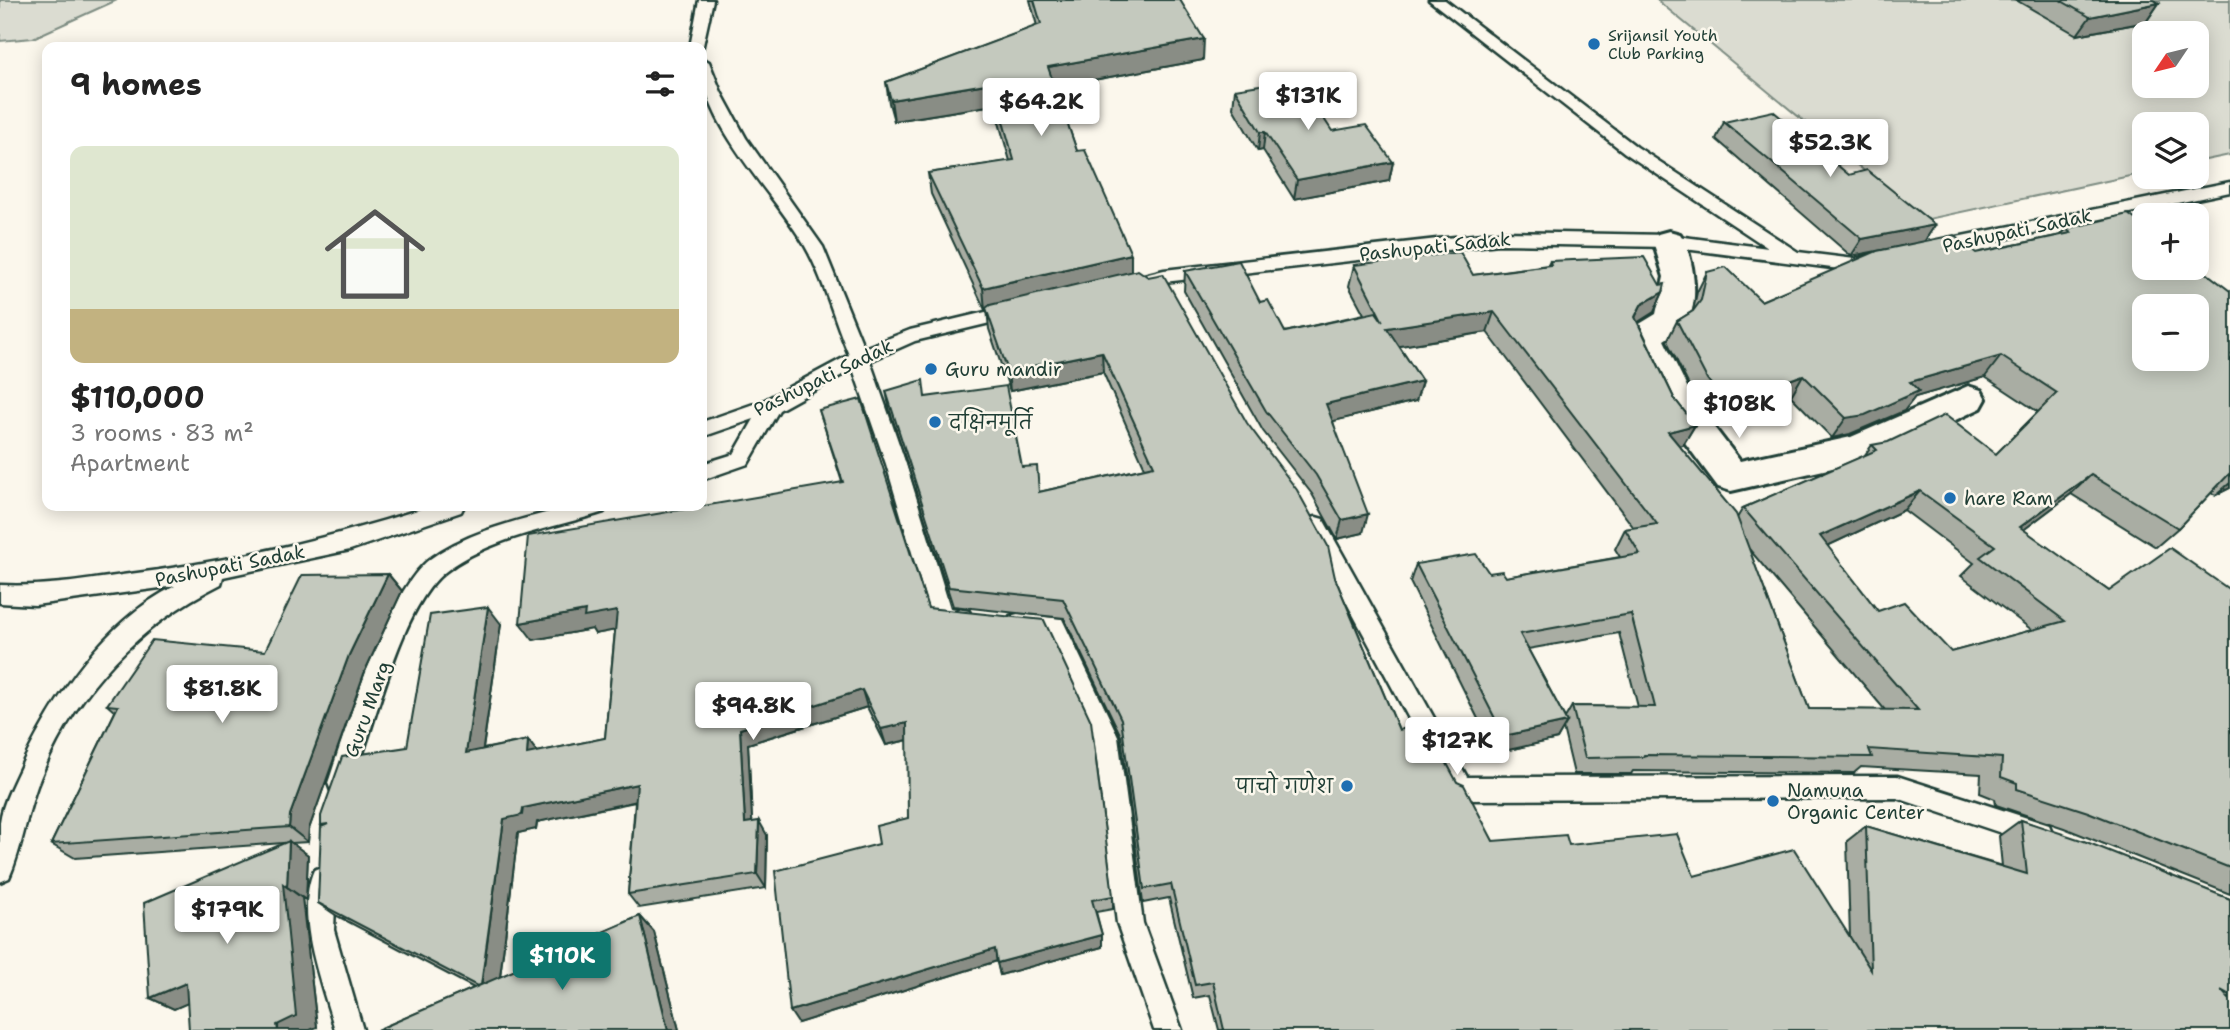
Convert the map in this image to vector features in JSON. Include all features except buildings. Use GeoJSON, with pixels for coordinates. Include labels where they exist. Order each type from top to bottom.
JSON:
{"type":"FeatureCollection","features":[{"type":"Feature","properties":{"kind":"street"},"geometry":{"type":"LineString","coordinates":[[1669,241],[1680,278],[1671,320],[1645,337],[1679,408],[1731,477],[1859,449],[1968,399]]}},
{"type":"Feature","properties":{"kind":"lane"},"geometry":{"type":"LineString","coordinates":[[697,42],[706,0]]}},
{"type":"Feature","properties":{"kind":"lane"},"geometry":{"type":"LineString","coordinates":[[1436,0],[1631,150],[1796,259]]}},
{"type":"Feature","properties":{"kind":"lane"},"geometry":{"type":"LineString","coordinates":[[707,76],[738,138],[814,247],[859,358],[896,464],[942,617],[1054,626],[1106,736],[1130,923],[1168,1030]]}},
{"type":"Feature","properties":{"kind":"lane","name":"Pashupati Sadak"},"geometry":{"type":"LineString","coordinates":[[1921,251],[2230,187]]}},
{"type":"Feature","properties":{"kind":"lane","name":"Pashupati Sadak"},"geometry":{"type":"LineString","coordinates":[[1124,285],[1164,276],[1499,238],[1669,241],[1855,265],[1894,256]]}},
{"type":"Feature","properties":{"kind":"lane"},"geometry":{"type":"LineString","coordinates":[[1164,276],[1177,299]]}},
{"type":"Feature","properties":{"kind":"lane","name":"Pashupati Sadak"},"geometry":{"type":"LineString","coordinates":[[707,428],[772,405],[859,358],[910,336],[1030,308]]}},
{"type":"Feature","properties":{"kind":"lane"},"geometry":{"type":"LineString","coordinates":[[707,470],[741,459],[772,405]]}},
{"type":"Feature","properties":{"kind":"lane"},"geometry":{"type":"LineString","coordinates":[[1303,502],[1460,789],[1897,787],[2063,842]]}},
{"type":"Feature","properties":{"kind":"lane","name":"Pashupati Sadak"},"geometry":{"type":"LineString","coordinates":[[0,594],[36,596],[179,577],[350,541],[439,511]]}},
{"type":"Feature","properties":{"kind":"lane","name":"Guru Marg"},"geometry":{"type":"LineString","coordinates":[[333,804],[379,672],[418,587],[435,567],[484,542],[581,511]]}},
{"type":"Feature","properties":{"kind":"lane"},"geometry":{"type":"LineString","coordinates":[[0,869],[23,786],[45,739],[83,682],[122,640],[162,604],[196,585],[263,559]]}},
{"type":"Feature","properties":{"kind":"lane"},"geometry":{"type":"LineString","coordinates":[[324,855],[321,930],[349,1030]]}},
{"type":"Feature","properties":{"kind":"shaded area"},"geometry":{"type":"Polygon","coordinates":[[[0,0],[117,0],[33,38],[0,41],[0,0]]]}},
{"type":"Feature","properties":{"kind":"shaded area"},"geometry":{"type":"Polygon","coordinates":[[[1657,0],[2230,0],[2230,155],[2209,159],[2209,112],[2132,112],[2132,176],[1924,220],[1657,0]]]}},
{"type":"Feature","properties":{"kind":"place","name":"Srijansil Youth Club Parking"},"geometry":{"type":"Point","coordinates":[1594,44]}},
{"type":"Feature","properties":{"kind":"place","name":"Guru mandir"},"geometry":{"type":"Point","coordinates":[931,369]}},
{"type":"Feature","properties":{"kind":"place","name":"दक्षिनमूर्ति"},"geometry":{"type":"Point","coordinates":[935,422]}},
{"type":"Feature","properties":{"kind":"place","name":"hare Ram"},"geometry":{"type":"Point","coordinates":[1950,498]}},
{"type":"Feature","properties":{"kind":"place","name":"पाचो गणेश"},"geometry":{"type":"Point","coordinates":[1347,786]}},
{"type":"Feature","properties":{"kind":"place","name":"Namuna Organic Center"},"geometry":{"type":"Point","coordinates":[1773,801]}}]}
